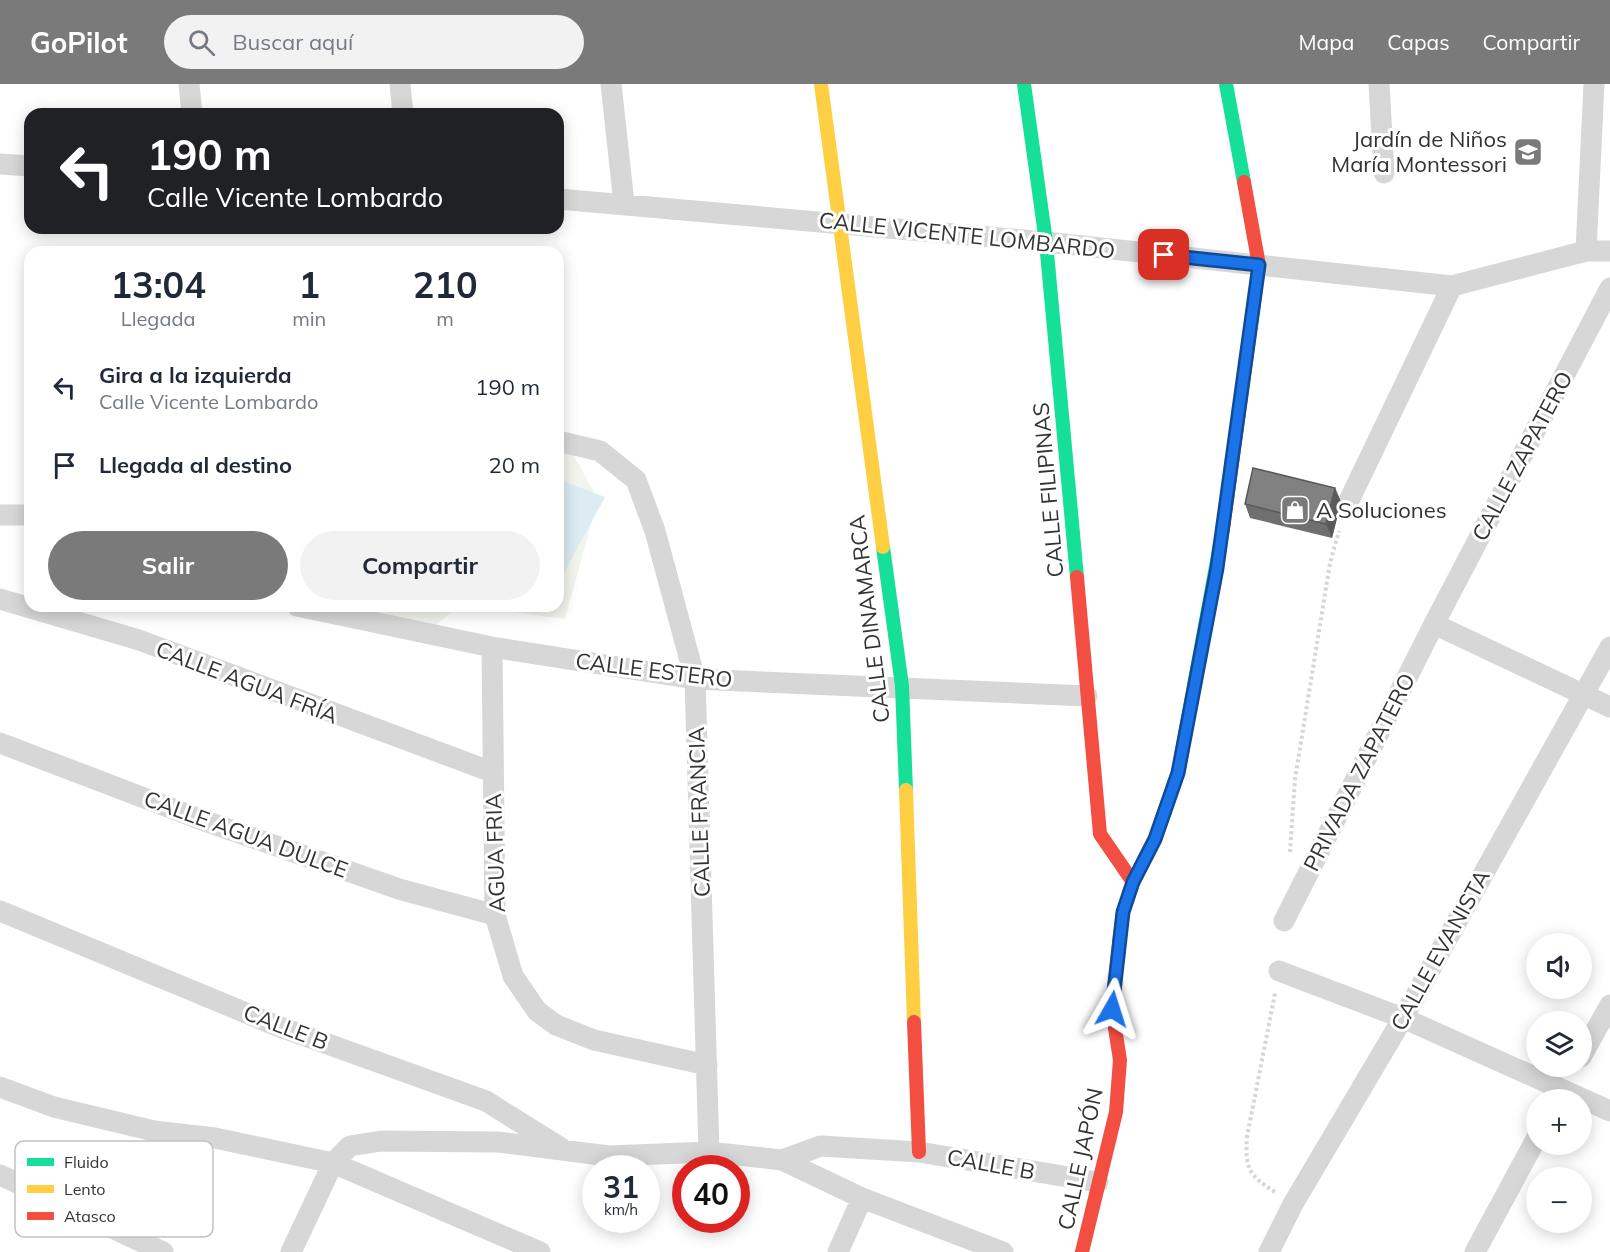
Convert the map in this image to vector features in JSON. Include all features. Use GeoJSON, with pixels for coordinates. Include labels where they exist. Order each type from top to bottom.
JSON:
{"type":"FeatureCollection","features":[{"type":"Feature","properties":{"kind":"street"},"geometry":{"type":"LineString","coordinates":[[189,84],[191,108]]}},
{"type":"Feature","properties":{"kind":"street"},"geometry":{"type":"LineString","coordinates":[[400,84],[402,108]]}},
{"type":"Feature","properties":{"kind":"street"},"geometry":{"type":"LineString","coordinates":[[610,84],[624,203]]}},
{"type":"Feature","properties":{"kind":"street","name":"CALLE DINAMARCA"},"geometry":{"type":"LineString","coordinates":[[821,84],[902,686],[919,1152]]}},
{"type":"Feature","properties":{"kind":"street","name":"CALLE FILIPINAS"},"geometry":{"type":"LineString","coordinates":[[1024,84],[1046,242],[1100,834],[1133,882]]}},
{"type":"Feature","properties":{"kind":"street","name":"CALLE JAPÓN"},"geometry":{"type":"LineString","coordinates":[[1082,1252],[1116,1112],[1119,1060],[1112,1009],[1123,912],[1133,882],[1155,839],[1178,773],[1217,568],[1259,265],[1227,84]]}},
{"type":"Feature","properties":{"kind":"street"},"geometry":{"type":"LineString","coordinates":[[1379,84],[1384,173]]}},
{"type":"Feature","properties":{"kind":"street"},"geometry":{"type":"LineString","coordinates":[[1586,250],[1594,84]]}},
{"type":"Feature","properties":{"kind":"street"},"geometry":{"type":"LineString","coordinates":[[0,164],[24,166]]}},
{"type":"Feature","properties":{"kind":"street","name":"CALLE VICENTE LOMBARDO"},"geometry":{"type":"LineString","coordinates":[[564,199],[1046,242],[1452,286],[1586,250],[1610,250]]}},
{"type":"Feature","properties":{"kind":"street"},"geometry":{"type":"LineString","coordinates":[[1345,509],[1452,286]]}},
{"type":"Feature","properties":{"kind":"street","name":"CALLE ZAPATERO"},"geometry":{"type":"LineString","coordinates":[[1434,624],[1610,288]]}},
{"type":"Feature","properties":{"kind":"street","name":"CALLE FRANCIA"},"geometry":{"type":"LineString","coordinates":[[564,443],[600,452],[636,480],[656,531],[695,679],[709,1152]]}},
{"type":"Feature","properties":{"kind":"street"},"geometry":{"type":"LineString","coordinates":[[0,515],[24,515]]}},
{"type":"Feature","properties":{"kind":"street","name":"CALLE AGUA FRÍA"},"geometry":{"type":"LineString","coordinates":[[0,599],[24,606]]}},
{"type":"Feature","properties":{"kind":"street","name":"CALLE AGUA FRÍA"},"geometry":{"type":"LineString","coordinates":[[44,612],[139,640],[492,772]]}},
{"type":"Feature","properties":{"kind":"street","name":"CALLE ESTERO"},"geometry":{"type":"LineString","coordinates":[[325,612],[492,648],[695,679],[902,686],[1087,696]]}},
{"type":"Feature","properties":{"kind":"street"},"geometry":{"type":"LineString","coordinates":[[1434,624],[1610,707]]}},
{"type":"Feature","properties":{"kind":"street","name":"PRIVADA ZAPATERO"},"geometry":{"type":"LineString","coordinates":[[1284,921],[1434,624]]}},
{"type":"Feature","properties":{"kind":"street","name":"CALLE EVANISTA"},"geometry":{"type":"LineString","coordinates":[[1269,1252],[1293,1204],[1403,1018],[1610,647]]}},
{"type":"Feature","properties":{"kind":"street","name":"AGUA FRIA"},"geometry":{"type":"LineString","coordinates":[[492,648],[495,915],[513,976],[537,1011],[556,1025],[594,1040],[707,1065]]}},
{"type":"Feature","properties":{"kind":"street","name":"CALLE AGUA DULCE"},"geometry":{"type":"LineString","coordinates":[[0,743],[202,820],[377,882],[495,915]]}},
{"type":"Feature","properties":{"kind":"street","name":"CALLE B"},"geometry":{"type":"LineString","coordinates":[[0,911],[275,1024],[486,1101],[567,1151]]}},
{"type":"Feature","properties":{"kind":"street"},"geometry":{"type":"LineString","coordinates":[[1279,971],[1403,1018],[1550,1089]]}},
{"type":"Feature","properties":{"kind":"street"},"geometry":{"type":"LineString","coordinates":[[1592,1037],[1610,1005]]}},
{"type":"Feature","properties":{"kind":"street"},"geometry":{"type":"LineString","coordinates":[[0,1087],[54,1107],[154,1131],[215,1138],[333,1163],[540,1252]]}},
{"type":"Feature","properties":{"kind":"street"},"geometry":{"type":"LineString","coordinates":[[1592,1105],[1610,1111]]}},
{"type":"Feature","properties":{"kind":"street"},"geometry":{"type":"LineString","coordinates":[[291,1252],[333,1163],[350,1146],[381,1141],[498,1142],[609,1156],[709,1152],[782,1160],[862,1198],[1003,1252]]}},
{"type":"Feature","properties":{"kind":"street","name":"CALLE B"},"geometry":{"type":"LineString","coordinates":[[782,1160],[821,1146],[919,1152],[1098,1182]]}},
{"type":"Feature","properties":{"kind":"street"},"geometry":{"type":"LineString","coordinates":[[1475,1252],[1527,1155]]}},
{"type":"Feature","properties":{"kind":"street"},"geometry":{"type":"LineString","coordinates":[[0,1175],[15,1182]]}},
{"type":"Feature","properties":{"kind":"street"},"geometry":{"type":"LineString","coordinates":[[838,1252],[862,1198]]}},
{"type":"Feature","properties":{"kind":"street"},"geometry":{"type":"LineString","coordinates":[[131,1237],[163,1252]]}},
{"type":"Feature","properties":{"kind":"shaded area"},"geometry":{"type":"Polygon","coordinates":[[[564,450],[574,456],[598,499],[565,619],[513,612],[564,612],[564,450]]]}},
{"type":"Feature","properties":{"kind":"shaded area"},"geometry":{"type":"Polygon","coordinates":[[[564,481],[605,497],[564,573],[564,481]]]}},
{"type":"Feature","properties":{"kind":"shaded area"},"geometry":{"type":"Polygon","coordinates":[[[348,612],[451,612],[429,631],[348,612]]]}},
{"type":"Feature","properties":{"kind":"building"},"geometry":{"type":"Polygon","coordinates":[[[1253,468],[1335,488],[1326,524],[1245,504],[1253,468]]]}},
{"type":"Feature","properties":{"kind":"traffic: fast"},"geometry":{"type":"LineString","coordinates":[[1024,84],[1046,242],[1077,577]]}},
{"type":"Feature","properties":{"kind":"traffic: fast"},"geometry":{"type":"LineString","coordinates":[[1226,84],[1244,182]]}},
{"type":"Feature","properties":{"kind":"traffic: fast"},"geometry":{"type":"LineString","coordinates":[[1120,936],[1123,912],[1133,882],[1155,839],[1178,773],[1223,528]]}},
{"type":"Feature","properties":{"kind":"traffic: fast"},"geometry":{"type":"LineString","coordinates":[[883,547],[902,686],[906,790]]}},
{"type":"Feature","properties":{"kind":"traffic: slow"},"geometry":{"type":"LineString","coordinates":[[821,84],[883,547]]}},
{"type":"Feature","properties":{"kind":"traffic: slow"},"geometry":{"type":"LineString","coordinates":[[906,790],[914,1022]]}},
{"type":"Feature","properties":{"kind":"traffic: jam"},"geometry":{"type":"LineString","coordinates":[[1223,528],[1259,265],[1244,182]]}},
{"type":"Feature","properties":{"kind":"traffic: jam"},"geometry":{"type":"LineString","coordinates":[[1077,577],[1100,834],[1133,882]]}},
{"type":"Feature","properties":{"kind":"traffic: jam"},"geometry":{"type":"LineString","coordinates":[[1082,1252],[1116,1112],[1120,1060],[1112,1009],[1120,936]]}},
{"type":"Feature","properties":{"kind":"traffic: jam"},"geometry":{"type":"LineString","coordinates":[[914,1022],[919,1152]]}},
{"type":"Feature","properties":{"kind":"place","name":"Jardín de Niños María Montessori"},"geometry":{"type":"Point","coordinates":[1528,152]}},
{"type":"Feature","properties":{"kind":"place","name":"A Soluciones"},"geometry":{"type":"Point","coordinates":[1295,510]}},
{"type":"Feature","properties":{"kind":"route"},"geometry":{"type":"LineString","coordinates":[[1112,1009],[1123,912],[1133,882],[1155,839],[1178,773],[1217,568],[1259,265],[1164,255]]}}]}
